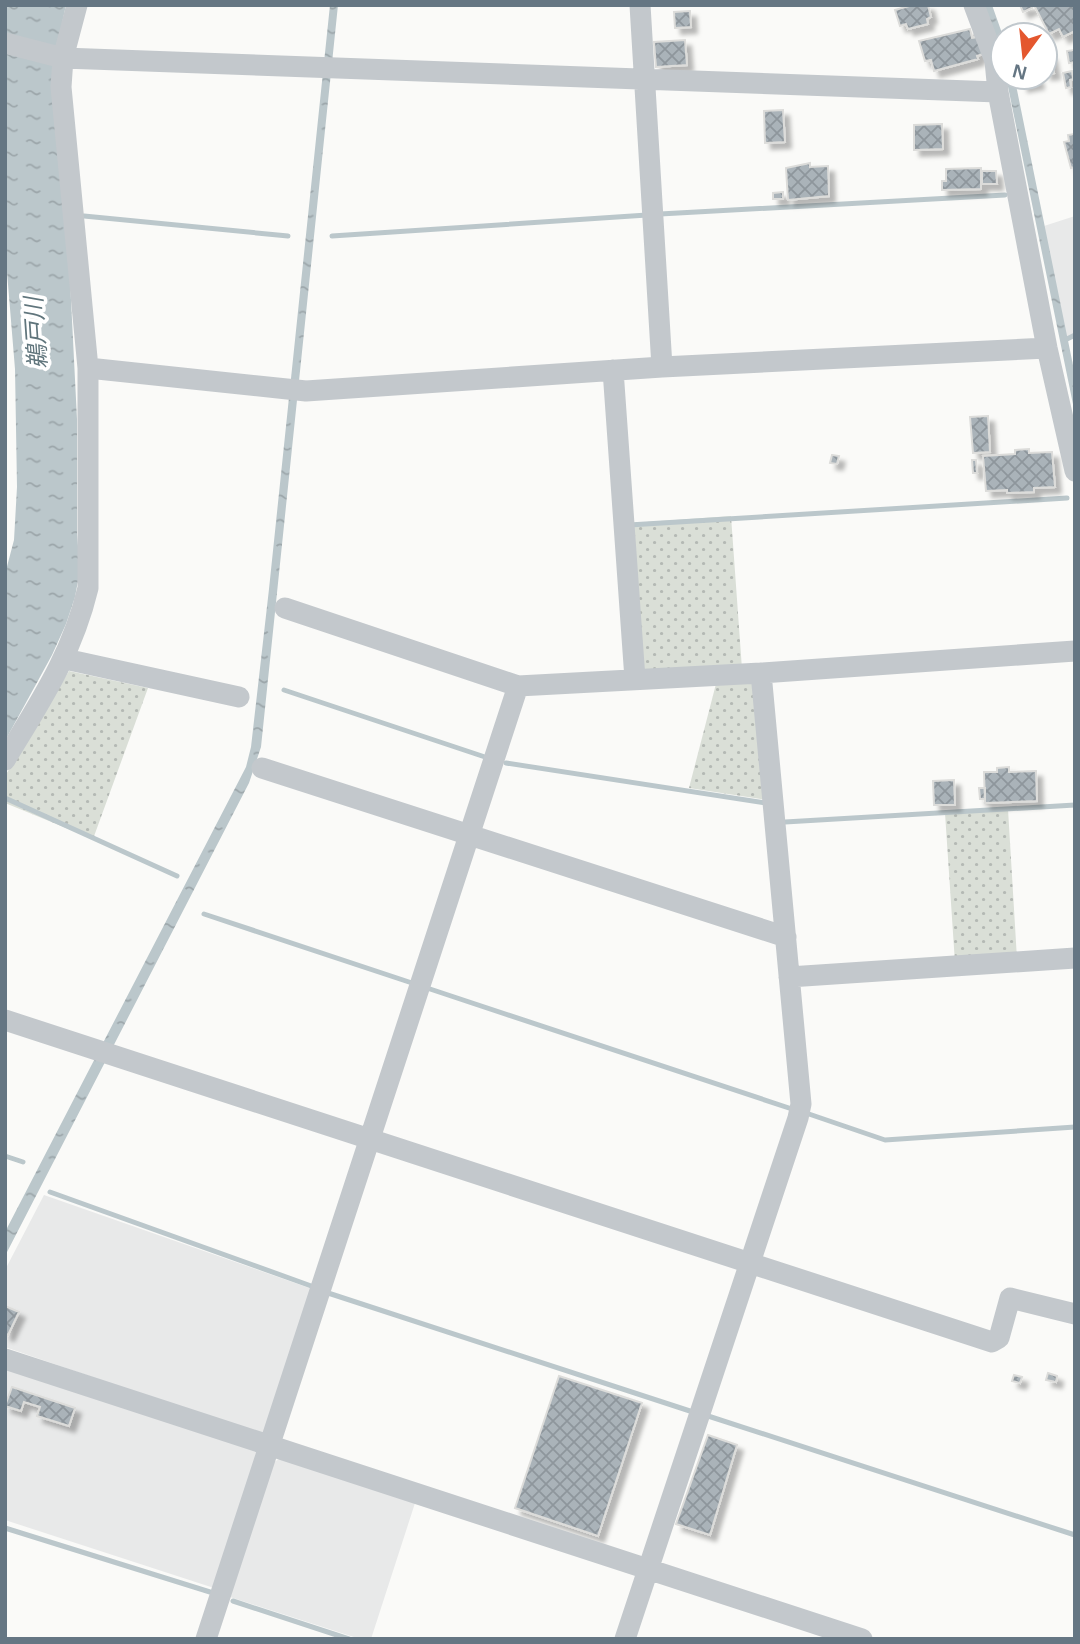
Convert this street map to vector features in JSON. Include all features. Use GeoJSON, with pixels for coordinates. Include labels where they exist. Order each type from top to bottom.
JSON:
{"type":"FeatureCollection","features":[{"type":"Feature","properties":{"kind":"street"},"geometry":{"type":"LineString","coordinates":[[5,760],[65,659],[81,619],[88,588],[88,368],[61,88],[61,58],[77,5]]}},
{"type":"Feature","properties":{"kind":"street"},"geometry":{"type":"LineString","coordinates":[[640,5],[662,367]]}},
{"type":"Feature","properties":{"kind":"street"},"geometry":{"type":"LineString","coordinates":[[974,5],[995,61],[1047,348],[1075,471]]}},
{"type":"Feature","properties":{"kind":"street"},"geometry":{"type":"LineString","coordinates":[[5,43],[61,58],[999,92]]}},
{"type":"Feature","properties":{"kind":"street"},"geometry":{"type":"LineString","coordinates":[[88,368],[295,390],[662,367],[1047,348]]}},
{"type":"Feature","properties":{"kind":"street"},"geometry":{"type":"LineString","coordinates":[[613,370],[635,680]]}},
{"type":"Feature","properties":{"kind":"street"},"geometry":{"type":"LineString","coordinates":[[285,608],[518,685],[761,673],[1075,651]]}},
{"type":"Feature","properties":{"kind":"street"},"geometry":{"type":"LineString","coordinates":[[65,659],[239,697]]}},
{"type":"Feature","properties":{"kind":"street"},"geometry":{"type":"LineString","coordinates":[[625,1639],[801,1104],[761,673]]}},
{"type":"Feature","properties":{"kind":"street"},"geometry":{"type":"LineString","coordinates":[[206,1639],[518,685]]}},
{"type":"Feature","properties":{"kind":"street"},"geometry":{"type":"LineString","coordinates":[[262,768],[786,937]]}},
{"type":"Feature","properties":{"kind":"street"},"geometry":{"type":"LineString","coordinates":[[789,977],[1075,958]]}},
{"type":"Feature","properties":{"kind":"street"},"geometry":{"type":"LineString","coordinates":[[5,1020],[992,1342],[999,1338],[1010,1298],[1075,1314]]}},
{"type":"Feature","properties":{"kind":"street"},"geometry":{"type":"LineString","coordinates":[[5,1359],[862,1639]]}},
{"type":"Feature","properties":{"kind":"shaded area"},"geometry":{"type":"Polygon","coordinates":[[[1075,216],[1075,335],[1067,339],[1044,226],[1075,216]]]}},
{"type":"Feature","properties":{"kind":"shaded area"},"geometry":{"type":"Polygon","coordinates":[[[731,516],[742,669],[644,674],[633,523],[731,516]]]}},
{"type":"Feature","properties":{"kind":"shaded area"},"geometry":{"type":"Polygon","coordinates":[[[69,671],[148,688],[93,839],[5,803],[5,776],[69,671]]]}},
{"type":"Feature","properties":{"kind":"shaded area"},"geometry":{"type":"Polygon","coordinates":[[[756,679],[768,800],[689,788],[717,680],[756,679]]]}},
{"type":"Feature","properties":{"kind":"shaded area"},"geometry":{"type":"Polygon","coordinates":[[[1008,809],[1017,959],[955,963],[945,813],[1008,809]]]}},
{"type":"Feature","properties":{"kind":"shaded area"},"geometry":{"type":"Polygon","coordinates":[[[44,1195],[315,1290],[263,1436],[5,1347],[5,1270],[44,1195]]]}},
{"type":"Feature","properties":{"kind":"shaded area"},"geometry":{"type":"Polygon","coordinates":[[[5,1366],[255,1448],[258,1456],[214,1588],[5,1520],[5,1366]]]}},
{"type":"Feature","properties":{"kind":"shaded area"},"geometry":{"type":"Polygon","coordinates":[[[285,1456],[416,1500],[371,1639],[360,1639],[230,1597],[272,1463],[285,1456]]]}},
{"type":"Feature","properties":{"kind":"water","name":"鵜戸川"},"geometry":{"type":"Polygon","coordinates":[[[5,5],[66,5],[58,42],[77,419],[77,534],[80,570],[66,624],[5,741],[5,574],[14,540],[17,487],[15,369],[5,248],[5,5]]]}},
{"type":"Feature","properties":{"kind":"water"},"geometry":{"type":"Polygon","coordinates":[[[330,5],[338,5],[261,747],[249,783],[5,1256],[5,1232],[246,767],[251,747],[269,589],[330,5]]]}},
{"type":"Feature","properties":{"kind":"water"},"geometry":{"type":"Polygon","coordinates":[[[984,5],[992,5],[998,21],[989,21],[984,5]]]}},
{"type":"Feature","properties":{"kind":"water"},"geometry":{"type":"Polygon","coordinates":[[[1009,91],[1017,91],[1075,375],[1075,414],[1009,91]]]}},
{"type":"Feature","properties":{"kind":"building"},"geometry":{"type":"Polygon","coordinates":[[[913,5],[928,5],[931,17],[927,19],[928,24],[908,29],[906,24],[900,26],[895,10],[913,5]]]}},
{"type":"Feature","properties":{"kind":"building"},"geometry":{"type":"Polygon","coordinates":[[[1020,5],[1031,5],[1032,8],[1023,12],[1020,5]]]}},
{"type":"Feature","properties":{"kind":"building"},"geometry":{"type":"Polygon","coordinates":[[[1034,5],[1075,5],[1075,31],[1063,37],[1059,21],[1042,21],[1034,5]]]}},
{"type":"Feature","properties":{"kind":"building"},"geometry":{"type":"Polygon","coordinates":[[[690,11],[691,27],[675,28],[674,12],[690,11]]]}},
{"type":"Feature","properties":{"kind":"building"},"geometry":{"type":"Polygon","coordinates":[[[970,29],[972,38],[979,37],[983,54],[977,56],[978,59],[934,71],[931,60],[925,61],[919,41],[970,29]]]}},
{"type":"Feature","properties":{"kind":"building"},"geometry":{"type":"Polygon","coordinates":[[[685,40],[687,65],[656,67],[654,42],[685,40]]]}},
{"type":"Feature","properties":{"kind":"building"},"geometry":{"type":"Polygon","coordinates":[[[1075,50],[1075,62],[1069,63],[1067,51],[1075,50]]]}},
{"type":"Feature","properties":{"kind":"building"},"geometry":{"type":"Polygon","coordinates":[[[1072,71],[1071,87],[1066,88],[1063,73],[1072,71]]]}},
{"type":"Feature","properties":{"kind":"building"},"geometry":{"type":"Polygon","coordinates":[[[783,110],[785,142],[765,143],[764,111],[783,110]]]}},
{"type":"Feature","properties":{"kind":"building"},"geometry":{"type":"Polygon","coordinates":[[[942,124],[943,149],[914,150],[914,125],[942,124]]]}},
{"type":"Feature","properties":{"kind":"building"},"geometry":{"type":"Polygon","coordinates":[[[1075,134],[1075,167],[1071,168],[1064,142],[1069,141],[1068,135],[1075,134]]]}},
{"type":"Feature","properties":{"kind":"building"},"geometry":{"type":"Polygon","coordinates":[[[810,163],[810,167],[828,166],[829,196],[788,200],[786,168],[810,163]]]}},
{"type":"Feature","properties":{"kind":"building"},"geometry":{"type":"Polygon","coordinates":[[[981,168],[981,189],[942,190],[942,181],[946,181],[946,169],[981,168]]]}},
{"type":"Feature","properties":{"kind":"building"},"geometry":{"type":"Polygon","coordinates":[[[982,171],[996,171],[997,184],[982,184],[982,171]]]}},
{"type":"Feature","properties":{"kind":"building"},"geometry":{"type":"Polygon","coordinates":[[[783,192],[783,199],[773,199],[773,193],[783,192]]]}},
{"type":"Feature","properties":{"kind":"building"},"geometry":{"type":"Polygon","coordinates":[[[988,416],[990,452],[973,453],[970,417],[988,416]]]}},
{"type":"Feature","properties":{"kind":"building"},"geometry":{"type":"Polygon","coordinates":[[[1029,449],[1029,453],[1052,452],[1055,487],[1034,488],[1034,492],[986,491],[983,456],[1015,454],[1015,450],[1029,449]]]}},
{"type":"Feature","properties":{"kind":"building"},"geometry":{"type":"Polygon","coordinates":[[[832,455],[839,456],[837,464],[830,463],[832,455]]]}},
{"type":"Feature","properties":{"kind":"building"},"geometry":{"type":"Polygon","coordinates":[[[972,460],[976,460],[977,473],[973,473],[972,460]]]}},
{"type":"Feature","properties":{"kind":"building"},"geometry":{"type":"Polygon","coordinates":[[[1009,767],[1009,772],[1036,771],[1037,801],[985,803],[984,772],[997,772],[997,768],[1009,767]]]}},
{"type":"Feature","properties":{"kind":"building"},"geometry":{"type":"Polygon","coordinates":[[[954,780],[955,805],[934,805],[933,781],[954,780]]]}},
{"type":"Feature","properties":{"kind":"building"},"geometry":{"type":"Polygon","coordinates":[[[979,788],[985,788],[985,799],[980,799],[979,788]]]}},
{"type":"Feature","properties":{"kind":"building"},"geometry":{"type":"Polygon","coordinates":[[[5,1306],[19,1312],[8,1335],[5,1334],[5,1306]]]}},
{"type":"Feature","properties":{"kind":"building"},"geometry":{"type":"Polygon","coordinates":[[[1048,1373],[1057,1376],[1056,1382],[1046,1380],[1048,1373]]]}},
{"type":"Feature","properties":{"kind":"building"},"geometry":{"type":"Polygon","coordinates":[[[1014,1375],[1022,1377],[1020,1383],[1012,1381],[1014,1375]]]}},
{"type":"Feature","properties":{"kind":"building"},"geometry":{"type":"Polygon","coordinates":[[[559,1376],[642,1403],[598,1536],[515,1508],[559,1376]]]}},
{"type":"Feature","properties":{"kind":"building"},"geometry":{"type":"Polygon","coordinates":[[[12,1387],[75,1408],[69,1426],[37,1416],[40,1407],[24,1402],[21,1411],[5,1406],[12,1387]]]}},
{"type":"Feature","properties":{"kind":"building"},"geometry":{"type":"Polygon","coordinates":[[[708,1435],[737,1445],[710,1535],[676,1524],[708,1435]]]}},
{"type":"Feature","properties":{"kind":"waterway"},"geometry":{"type":"LineString","coordinates":[[660,214],[1005,195]]}},
{"type":"Feature","properties":{"kind":"waterway"},"geometry":{"type":"LineString","coordinates":[[332,236],[647,215]]}},
{"type":"Feature","properties":{"kind":"waterway"},"geometry":{"type":"LineString","coordinates":[[84,216],[288,236]]}},
{"type":"Feature","properties":{"kind":"waterway"},"geometry":{"type":"LineString","coordinates":[[1067,339],[1075,335]]}},
{"type":"Feature","properties":{"kind":"waterway"},"geometry":{"type":"LineString","coordinates":[[629,525],[1067,498]]}},
{"type":"Feature","properties":{"kind":"waterway"},"geometry":{"type":"LineString","coordinates":[[284,690],[488,758]]}},
{"type":"Feature","properties":{"kind":"waterway"},"geometry":{"type":"LineString","coordinates":[[506,763],[766,803]]}},
{"type":"Feature","properties":{"kind":"waterway"},"geometry":{"type":"LineString","coordinates":[[5,798],[177,876]]}},
{"type":"Feature","properties":{"kind":"waterway"},"geometry":{"type":"LineString","coordinates":[[785,822],[1075,805]]}},
{"type":"Feature","properties":{"kind":"waterway"},"geometry":{"type":"LineString","coordinates":[[204,914],[412,983]]}},
{"type":"Feature","properties":{"kind":"waterway"},"geometry":{"type":"LineString","coordinates":[[427,988],[795,1110]]}},
{"type":"Feature","properties":{"kind":"waterway"},"geometry":{"type":"LineString","coordinates":[[806,1113],[885,1140],[1075,1127]]}},
{"type":"Feature","properties":{"kind":"waterway"},"geometry":{"type":"LineString","coordinates":[[5,1156],[23,1162]]}},
{"type":"Feature","properties":{"kind":"waterway"},"geometry":{"type":"LineString","coordinates":[[50,1192],[314,1287]]}},
{"type":"Feature","properties":{"kind":"waterway"},"geometry":{"type":"LineString","coordinates":[[325,1292],[693,1412]]}},
{"type":"Feature","properties":{"kind":"waterway"},"geometry":{"type":"LineString","coordinates":[[705,1415],[1075,1535]]}},
{"type":"Feature","properties":{"kind":"waterway"},"geometry":{"type":"LineString","coordinates":[[5,1528],[210,1592]]}},
{"type":"Feature","properties":{"kind":"waterway"},"geometry":{"type":"LineString","coordinates":[[233,1601],[349,1639]]}}]}
